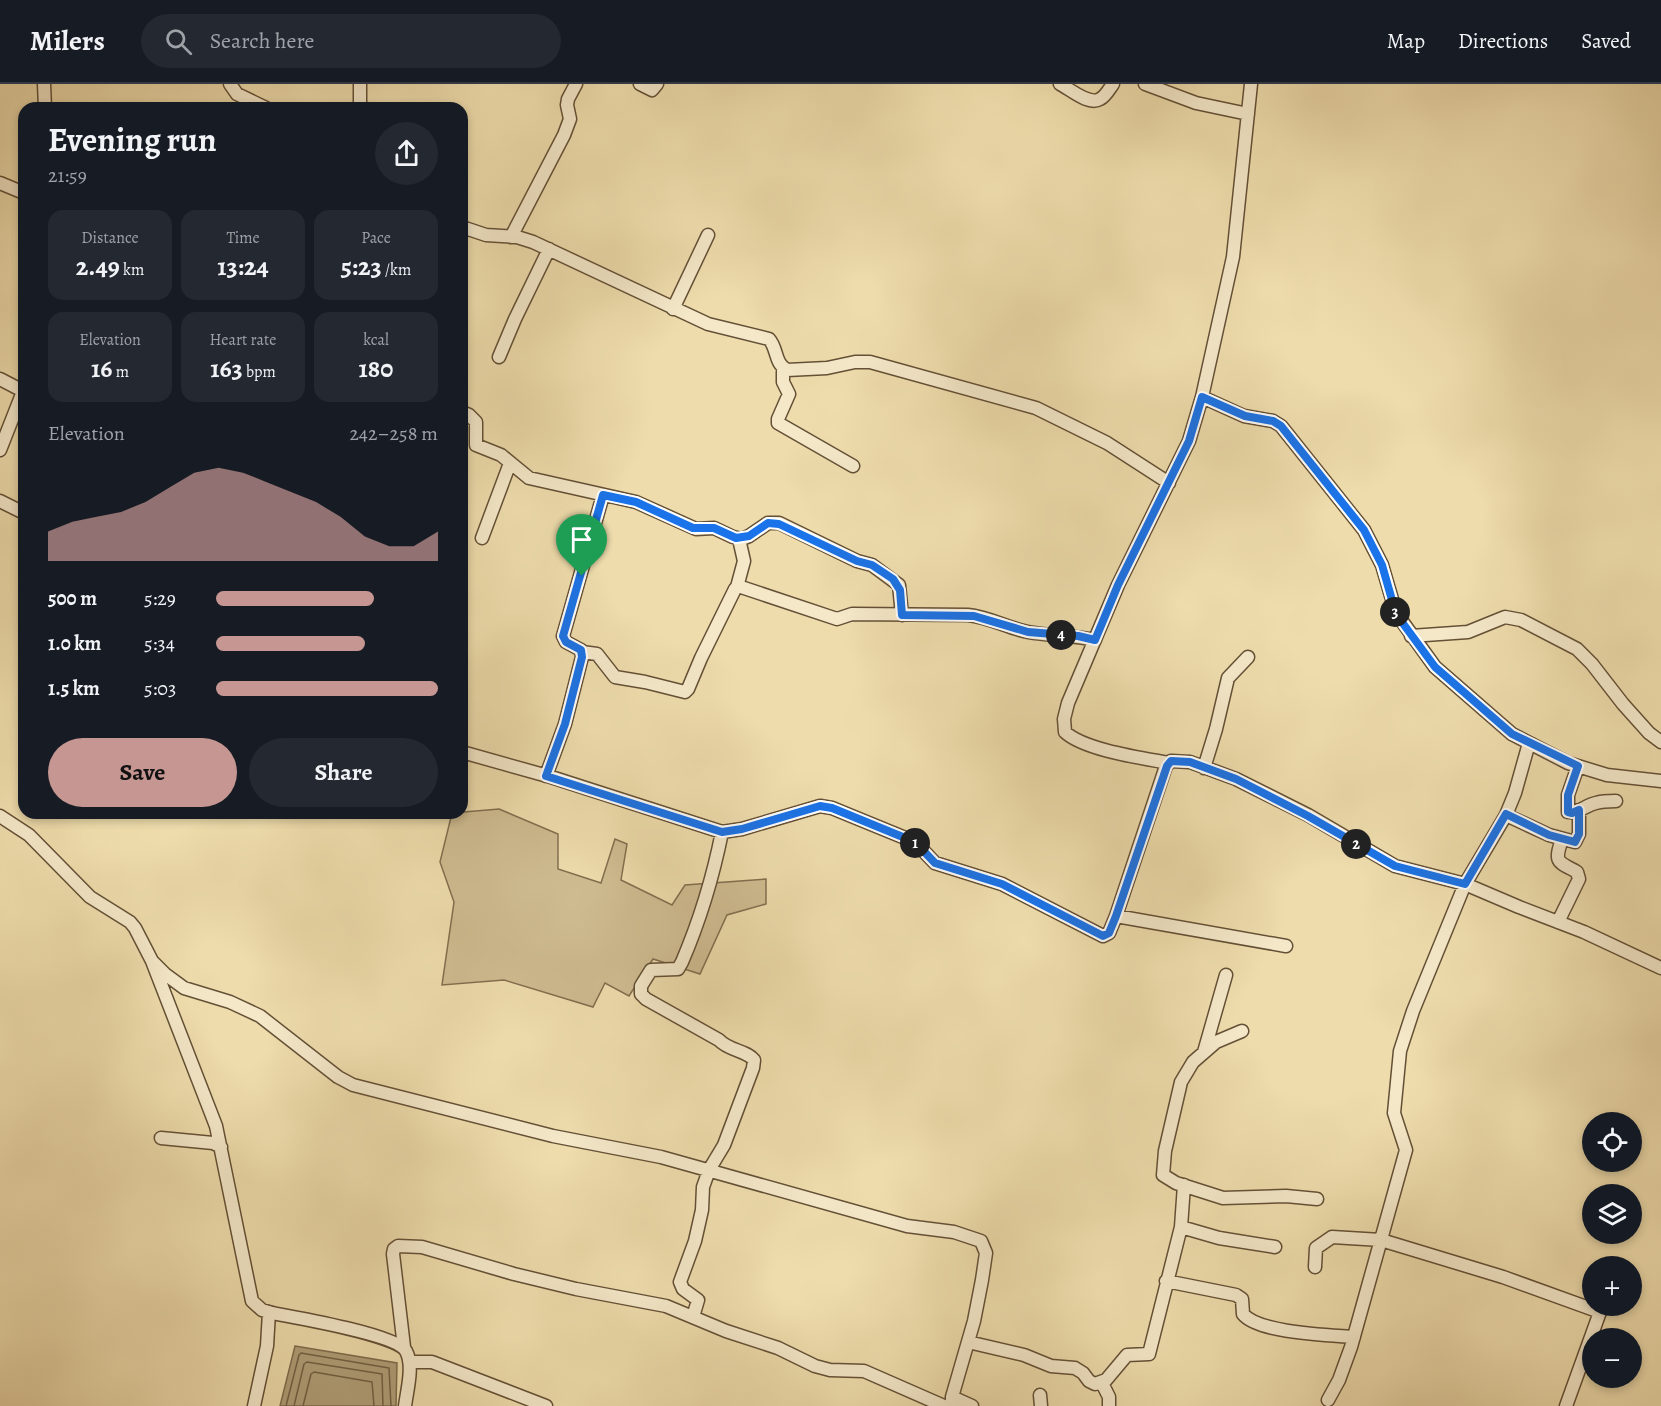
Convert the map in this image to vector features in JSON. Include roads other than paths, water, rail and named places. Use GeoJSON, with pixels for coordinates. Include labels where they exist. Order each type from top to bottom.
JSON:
{"type":"FeatureCollection","features":[{"type":"Feature","properties":{"kind":"street"},"geometry":{"type":"LineString","coordinates":[[44,84],[45,102]]}},
{"type":"Feature","properties":{"kind":"street"},"geometry":{"type":"LineString","coordinates":[[360,84],[360,102]]}},
{"type":"Feature","properties":{"kind":"street"},"geometry":{"type":"LineString","coordinates":[[511,237],[564,135],[570,119],[568,99],[576,84]]}},
{"type":"Feature","properties":{"kind":"street"},"geometry":{"type":"LineString","coordinates":[[639,84],[652,90],[657,84]]}},
{"type":"Feature","properties":{"kind":"street"},"geometry":{"type":"LineString","coordinates":[[1060,84],[1093,101],[1101,99],[1113,84]]}},
{"type":"Feature","properties":{"kind":"street"},"geometry":{"type":"LineString","coordinates":[[1145,84],[1196,103],[1248,114]]}},
{"type":"Feature","properties":{"kind":"street"},"geometry":{"type":"LineString","coordinates":[[1251,84],[1233,257],[1202,397],[1189,441],[1118,585],[1065,712],[1063,724],[1065,732],[1076,739],[1116,753],[1168,763],[1182,761],[1236,779],[1308,816],[1395,866],[1465,884],[1584,932],[1661,968]]}},
{"type":"Feature","properties":{"kind":"street"},"geometry":{"type":"LineString","coordinates":[[232,86],[253,102]]}},
{"type":"Feature","properties":{"kind":"street"},"geometry":{"type":"LineString","coordinates":[[0,183],[18,190]]}},
{"type":"Feature","properties":{"kind":"street"},"geometry":{"type":"LineString","coordinates":[[468,229],[486,235],[526,239],[708,324],[769,339],[783,368],[796,371],[855,362],[870,362],[1036,408],[1107,443],[1169,483]]}},
{"type":"Feature","properties":{"kind":"street"},"geometry":{"type":"LineString","coordinates":[[673,309],[708,235]]}},
{"type":"Feature","properties":{"kind":"street"},"geometry":{"type":"LineString","coordinates":[[499,357],[549,249]]}},
{"type":"Feature","properties":{"kind":"street"},"geometry":{"type":"LineString","coordinates":[[783,368],[783,382],[789,394],[778,423],[853,466]]}},
{"type":"Feature","properties":{"kind":"street"},"geometry":{"type":"LineString","coordinates":[[0,379],[18,387]]}},
{"type":"Feature","properties":{"kind":"street"},"geometry":{"type":"LineString","coordinates":[[1202,397],[1245,416],[1273,421],[1281,426],[1364,530],[1382,565],[1396,614],[1411,636],[1435,667],[1497,723],[1512,734],[1578,766],[1607,776],[1661,781]]}},
{"type":"Feature","properties":{"kind":"street"},"geometry":{"type":"LineString","coordinates":[[0,450],[18,405]]}},
{"type":"Feature","properties":{"kind":"street"},"geometry":{"type":"LineString","coordinates":[[468,415],[476,422],[476,445],[501,455],[523,475],[537,481],[603,495],[636,502],[693,528],[714,528],[739,539],[744,561],[736,587],[688,689],[684,692],[615,677],[597,654],[582,652],[579,648],[566,642],[563,636],[603,495]]}},
{"type":"Feature","properties":{"kind":"street"},"geometry":{"type":"LineString","coordinates":[[482,538],[510,463]]}},
{"type":"Feature","properties":{"kind":"street"},"geometry":{"type":"LineString","coordinates":[[0,501],[18,510]]}},
{"type":"Feature","properties":{"kind":"street"},"geometry":{"type":"LineString","coordinates":[[736,538],[749,536],[768,523],[779,524],[857,561],[872,565],[898,585],[902,615]]}},
{"type":"Feature","properties":{"kind":"street"},"geometry":{"type":"LineString","coordinates":[[736,587],[743,586],[834,619],[852,614],[974,616],[1028,632],[1078,636],[1095,640]]}},
{"type":"Feature","properties":{"kind":"street"},"geometry":{"type":"LineString","coordinates":[[1411,636],[1468,632],[1505,617],[1521,620],[1577,649],[1649,733],[1661,742]]}},
{"type":"Feature","properties":{"kind":"street"},"geometry":{"type":"LineString","coordinates":[[546,776],[565,724],[582,652]]}},
{"type":"Feature","properties":{"kind":"street"},"geometry":{"type":"LineString","coordinates":[[1204,768],[1228,678],[1248,657]]}},
{"type":"Feature","properties":{"kind":"street"},"geometry":{"type":"LineString","coordinates":[[1328,1400],[1339,1380],[1353,1337],[1406,1150],[1394,1113],[1400,1051],[1413,1011],[1465,884],[1506,814],[1515,793],[1529,743]]}},
{"type":"Feature","properties":{"kind":"street"},"geometry":{"type":"LineString","coordinates":[[468,754],[722,832],[742,829],[795,815],[812,808],[827,806],[915,842],[935,863],[1002,884],[1100,936],[1109,933],[1116,916],[1168,763]]}},
{"type":"Feature","properties":{"kind":"street"},"geometry":{"type":"LineString","coordinates":[[1578,766],[1568,795],[1569,813],[1593,803],[1616,801]]}},
{"type":"Feature","properties":{"kind":"street"},"geometry":{"type":"LineString","coordinates":[[1506,814],[1562,839],[1575,842],[1579,834],[1579,810]]}},
{"type":"Feature","properties":{"kind":"street"},"geometry":{"type":"LineString","coordinates":[[0,816],[29,835],[90,897],[130,922],[135,928],[152,961],[207,1100],[221,1147],[249,1290],[256,1306],[269,1312],[351,1330],[404,1347]]}},
{"type":"Feature","properties":{"kind":"street"},"geometry":{"type":"LineString","coordinates":[[693,1317],[698,1300],[682,1289],[680,1282],[695,1241],[702,1210],[703,1186],[709,1170],[724,1145],[753,1068],[753,1058],[725,1046],[719,1040],[646,999],[641,994],[641,986],[651,970],[678,969],[682,962],[705,901],[715,868],[722,832]]}},
{"type":"Feature","properties":{"kind":"street"},"geometry":{"type":"LineString","coordinates":[[1558,922],[1579,879],[1577,872],[1560,864],[1557,860],[1562,839]]}},
{"type":"Feature","properties":{"kind":"street"},"geometry":{"type":"LineString","coordinates":[[1116,916],[1286,946]]}},
{"type":"Feature","properties":{"kind":"street"},"geometry":{"type":"LineString","coordinates":[[152,961],[184,988],[230,1002],[260,1016],[342,1079],[553,1136],[661,1157],[907,1226],[954,1233],[981,1241],[986,1254],[974,1321],[950,1403]]}},
{"type":"Feature","properties":{"kind":"street"},"geometry":{"type":"LineString","coordinates":[[1204,1052],[1226,975]]}},
{"type":"Feature","properties":{"kind":"street"},"geometry":{"type":"LineString","coordinates":[[1242,1031],[1216,1042],[1204,1052],[1193,1062],[1181,1082],[1162,1166],[1162,1175],[1223,1198],[1286,1196],[1317,1199]]}},
{"type":"Feature","properties":{"kind":"street"},"geometry":{"type":"LineString","coordinates":[[161,1138],[213,1143],[221,1147]]}},
{"type":"Feature","properties":{"kind":"street"},"geometry":{"type":"LineString","coordinates":[[968,1342],[1024,1355],[1051,1366],[1075,1368],[1083,1372],[1089,1382],[1102,1383],[1111,1376],[1127,1354],[1147,1355],[1150,1353],[1181,1227],[1184,1185]]}},
{"type":"Feature","properties":{"kind":"street"},"geometry":{"type":"LineString","coordinates":[[1181,1227],[1219,1238],[1275,1247]]}},
{"type":"Feature","properties":{"kind":"street"},"geometry":{"type":"LineString","coordinates":[[1315,1267],[1316,1248],[1332,1236],[1381,1240],[1503,1277],[1600,1312],[1566,1406]]}},
{"type":"Feature","properties":{"kind":"street"},"geometry":{"type":"LineString","coordinates":[[405,1406],[410,1362],[404,1347],[393,1254],[394,1249],[398,1246],[422,1247],[567,1287],[666,1306],[726,1331],[778,1348],[824,1369],[857,1370],[950,1403],[972,1406]]}},
{"type":"Feature","properties":{"kind":"street"},"geometry":{"type":"LineString","coordinates":[[1167,1281],[1236,1295],[1242,1299],[1243,1314],[1252,1322],[1292,1332],[1353,1337]]}},
{"type":"Feature","properties":{"kind":"street"},"geometry":{"type":"LineString","coordinates":[[254,1406],[267,1346],[269,1312]]}},
{"type":"Feature","properties":{"kind":"street"},"geometry":{"type":"LineString","coordinates":[[410,1362],[432,1362],[546,1406]]}},
{"type":"Feature","properties":{"kind":"street"},"geometry":{"type":"LineString","coordinates":[[1102,1383],[1109,1397],[1109,1406]]}},
{"type":"Feature","properties":{"kind":"water"},"geometry":{"type":"Polygon","coordinates":[[[295,1346],[397,1363],[396,1406],[280,1406],[295,1346]]]}}]}
